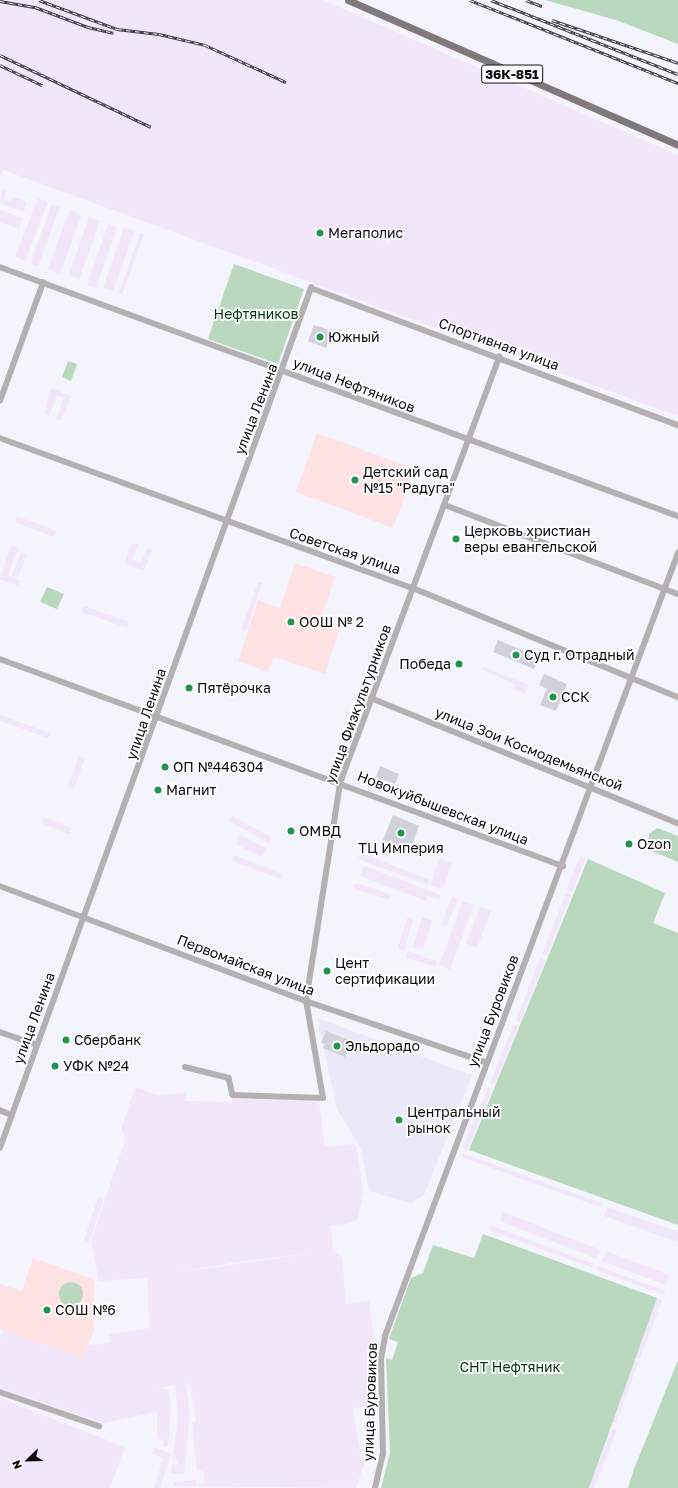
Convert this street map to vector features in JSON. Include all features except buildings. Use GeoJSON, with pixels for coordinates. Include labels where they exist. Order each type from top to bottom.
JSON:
{"type":"FeatureCollection","features":[{"type":"Feature","properties":{"kind":"main road","name":"36К-851"},"geometry":{"type":"LineString","coordinates":[[348,0],[678,145]]}},
{"type":"Feature","properties":{"kind":"street","name":"улица Нефтяников"},"geometry":{"type":"LineString","coordinates":[[0,267],[678,516]]}},
{"type":"Feature","properties":{"kind":"street"},"geometry":{"type":"LineString","coordinates":[[0,401],[43,283]]}},
{"type":"Feature","properties":{"kind":"street","name":"улица Ленина"},"geometry":{"type":"LineString","coordinates":[[0,1148],[158,717],[226,521],[283,371],[312,288]]}},
{"type":"Feature","properties":{"kind":"street","name":"Спортивная улица"},"geometry":{"type":"LineString","coordinates":[[312,288],[499,356],[678,424]]}},
{"type":"Feature","properties":{"kind":"street","name":"улица Физкультурников"},"geometry":{"type":"LineString","coordinates":[[185,1066],[229,1078],[233,1095],[323,1098],[306,1001],[340,783],[445,505],[499,356]]}},
{"type":"Feature","properties":{"kind":"street","name":"Советская улица"},"geometry":{"type":"LineString","coordinates":[[0,438],[413,588],[678,697]]}},
{"type":"Feature","properties":{"kind":"street"},"geometry":{"type":"LineString","coordinates":[[445,505],[664,590],[678,594]]}},
{"type":"Feature","properties":{"kind":"street","name":"улица Буровиков"},"geometry":{"type":"LineString","coordinates":[[375,1488],[383,1454],[381,1359],[385,1336],[485,1062],[562,866],[678,553]]}},
{"type":"Feature","properties":{"kind":"street","name":"Новокуйбышевская улица"},"geometry":{"type":"LineString","coordinates":[[0,659],[562,866]]}},
{"type":"Feature","properties":{"kind":"street","name":"улица Зои Космодемьянской"},"geometry":{"type":"LineString","coordinates":[[371,698],[592,786],[678,823]]}},
{"type":"Feature","properties":{"kind":"street","name":"Первомайская улица"},"geometry":{"type":"LineString","coordinates":[[0,886],[84,916],[306,1001],[485,1062]]}},
{"type":"Feature","properties":{"kind":"street"},"geometry":{"type":"LineString","coordinates":[[0,1032],[37,1045]]}},
{"type":"Feature","properties":{"kind":"street"},"geometry":{"type":"LineString","coordinates":[[0,1110],[12,1114]]}},
{"type":"Feature","properties":{"kind":"street"},"geometry":{"type":"LineString","coordinates":[[0,1392],[99,1426]]}},
{"type":"Feature","properties":{"kind":"shaded area"},"geometry":{"type":"Polygon","coordinates":[[[0,0],[323,0],[678,155],[678,416],[3,170],[0,177],[0,0]]]}},
{"type":"Feature","properties":{"kind":"shaded area"},"geometry":{"type":"Polygon","coordinates":[[[2,188],[7,190],[4,199],[11,202],[14,197],[27,202],[23,212],[0,203],[2,188]]]}},
{"type":"Feature","properties":{"kind":"shaded area"},"geometry":{"type":"Polygon","coordinates":[[[38,198],[48,202],[25,261],[15,257],[38,198]]]}},
{"type":"Feature","properties":{"kind":"shaded area"},"geometry":{"type":"Polygon","coordinates":[[[52,204],[60,207],[38,266],[30,263],[52,204]]]}},
{"type":"Feature","properties":{"kind":"shaded area"},"geometry":{"type":"Polygon","coordinates":[[[70,209],[81,216],[60,274],[48,269],[70,209]]]}},
{"type":"Feature","properties":{"kind":"shaded area"},"geometry":{"type":"Polygon","coordinates":[[[0,210],[23,218],[19,229],[0,222],[0,210]]]}},
{"type":"Feature","properties":{"kind":"shaded area"},"geometry":{"type":"Polygon","coordinates":[[[89,217],[100,221],[79,279],[69,275],[89,217]]]}},
{"type":"Feature","properties":{"kind":"shaded area"},"geometry":{"type":"Polygon","coordinates":[[[108,224],[117,228],[96,288],[87,285],[108,224]]]}},
{"type":"Feature","properties":{"kind":"shaded area"},"geometry":{"type":"Polygon","coordinates":[[[124,227],[135,230],[113,291],[103,288],[124,227]]]}},
{"type":"Feature","properties":{"kind":"shaded area"},"geometry":{"type":"Polygon","coordinates":[[[140,233],[144,234],[122,295],[119,293],[140,233]]]}},
{"type":"Feature","properties":{"kind":"shaded area"},"geometry":{"type":"Polygon","coordinates":[[[54,389],[71,396],[61,421],[56,419],[64,398],[57,396],[49,416],[44,414],[50,390],[54,389]]]}},
{"type":"Feature","properties":{"kind":"shaded area","name":"Детский сад №15 \"Радуга\""},"geometry":{"type":"Polygon","coordinates":[[[317,433],[415,469],[393,528],[296,492],[317,433]]]}},
{"type":"Feature","properties":{"kind":"shaded area"},"geometry":{"type":"Polygon","coordinates":[[[17,516],[57,531],[54,537],[15,522],[17,516]]]}},
{"type":"Feature","properties":{"kind":"shaded area"},"geometry":{"type":"Polygon","coordinates":[[[132,543],[138,545],[132,559],[141,563],[147,548],[152,550],[144,571],[124,563],[132,543]]]}},
{"type":"Feature","properties":{"kind":"shaded area"},"geometry":{"type":"Polygon","coordinates":[[[11,545],[18,548],[8,575],[20,580],[18,586],[0,579],[11,545]]]}},
{"type":"Feature","properties":{"kind":"shaded area"},"geometry":{"type":"Polygon","coordinates":[[[21,552],[27,554],[18,578],[12,576],[21,552]]]}},
{"type":"Feature","properties":{"kind":"shaded area","name":"ООШ № 2"},"geometry":{"type":"Polygon","coordinates":[[[295,563],[335,577],[321,618],[341,625],[325,674],[274,657],[268,672],[238,661],[258,600],[280,608],[295,563]]]}},
{"type":"Feature","properties":{"kind":"shaded area"},"geometry":{"type":"Polygon","coordinates":[[[258,582],[262,583],[246,632],[241,630],[258,582]]]}},
{"type":"Feature","properties":{"kind":"shaded area"},"geometry":{"type":"Polygon","coordinates":[[[84,606],[129,622],[127,628],[82,612],[84,606]]]}},
{"type":"Feature","properties":{"kind":"shaded area"},"geometry":{"type":"Polygon","coordinates":[[[484,667],[529,685],[525,694],[513,689],[514,685],[510,682],[483,670],[484,667]]]}},
{"type":"Feature","properties":{"kind":"shaded area"},"geometry":{"type":"Polygon","coordinates":[[[0,715],[50,733],[48,738],[0,721],[0,715]]]}},
{"type":"Feature","properties":{"kind":"shaded area"},"geometry":{"type":"Polygon","coordinates":[[[79,756],[85,758],[74,789],[68,786],[79,756]]]}},
{"type":"Feature","properties":{"kind":"shaded area"},"geometry":{"type":"Polygon","coordinates":[[[232,816],[271,837],[269,843],[229,821],[232,816]]]}},
{"type":"Feature","properties":{"kind":"shaded area"},"geometry":{"type":"Polygon","coordinates":[[[43,817],[71,828],[69,834],[41,823],[43,817]]]}},
{"type":"Feature","properties":{"kind":"shaded area"},"geometry":{"type":"Polygon","coordinates":[[[241,835],[266,848],[261,857],[236,844],[241,835]]]}},
{"type":"Feature","properties":{"kind":"shaded area"},"geometry":{"type":"Polygon","coordinates":[[[361,853],[430,880],[428,885],[358,859],[361,853]]]}},
{"type":"Feature","properties":{"kind":"shaded area"},"geometry":{"type":"Polygon","coordinates":[[[234,855],[282,874],[280,879],[232,861],[234,855]]]}},
{"type":"Feature","properties":{"kind":"shaded area"},"geometry":{"type":"Polygon","coordinates":[[[580,856],[586,858],[572,892],[566,890],[580,856]]]}},
{"type":"Feature","properties":{"kind":"shaded area"},"geometry":{"type":"Polygon","coordinates":[[[440,858],[452,863],[443,889],[430,885],[440,858]]]}},
{"type":"Feature","properties":{"kind":"shaded area"},"geometry":{"type":"Polygon","coordinates":[[[364,866],[441,895],[439,900],[428,896],[426,901],[360,876],[364,866]]]}},
{"type":"Feature","properties":{"kind":"shaded area"},"geometry":{"type":"Polygon","coordinates":[[[355,883],[391,894],[389,900],[354,889],[355,883]]]}},
{"type":"Feature","properties":{"kind":"shaded area"},"geometry":{"type":"Polygon","coordinates":[[[566,893],[571,895],[547,956],[542,954],[566,893]]]}},
{"type":"Feature","properties":{"kind":"shaded area"},"geometry":{"type":"Polygon","coordinates":[[[452,896],[458,899],[446,928],[441,926],[452,896]]]}},
{"type":"Feature","properties":{"kind":"shaded area"},"geometry":{"type":"Polygon","coordinates":[[[463,901],[474,905],[450,970],[439,965],[463,901]]]}},
{"type":"Feature","properties":{"kind":"shaded area"},"geometry":{"type":"Polygon","coordinates":[[[480,907],[491,911],[477,948],[466,943],[480,907]]]}},
{"type":"Feature","properties":{"kind":"shaded area"},"geometry":{"type":"Polygon","coordinates":[[[422,917],[432,921],[423,950],[413,947],[422,917]]]}},
{"type":"Feature","properties":{"kind":"shaded area"},"geometry":{"type":"Polygon","coordinates":[[[407,918],[413,920],[404,950],[398,948],[407,918]]]}},
{"type":"Feature","properties":{"kind":"shaded area"},"geometry":{"type":"Polygon","coordinates":[[[408,951],[438,962],[435,967],[406,957],[408,951]]]}},
{"type":"Feature","properties":{"kind":"shaded area"},"geometry":{"type":"Polygon","coordinates":[[[540,958],[545,960],[520,1023],[516,1021],[540,958]]]}},
{"type":"Feature","properties":{"kind":"shaded area","name":"Центральный рынок"},"geometry":{"type":"Polygon","coordinates":[[[317,1018],[472,1075],[424,1195],[411,1203],[369,1191],[361,1149],[337,1109],[317,1018]]]}},
{"type":"Feature","properties":{"kind":"shaded area"},"geometry":{"type":"Polygon","coordinates":[[[514,1024],[518,1026],[495,1085],[490,1083],[514,1024]]]}},
{"type":"Feature","properties":{"kind":"shaded area"},"geometry":{"type":"Polygon","coordinates":[[[135,1087],[157,1095],[186,1093],[186,1101],[232,1102],[232,1098],[314,1102],[319,1104],[325,1147],[354,1144],[357,1148],[363,1192],[358,1219],[346,1224],[331,1225],[333,1250],[342,1258],[346,1304],[369,1301],[374,1336],[367,1351],[373,1405],[353,1409],[362,1462],[365,1462],[356,1488],[175,1486],[174,1482],[196,1480],[197,1485],[205,1483],[203,1471],[197,1471],[192,1423],[196,1422],[190,1383],[186,1384],[190,1414],[184,1474],[171,1473],[172,1465],[178,1464],[178,1460],[173,1459],[178,1415],[175,1385],[157,1389],[168,1389],[171,1407],[168,1447],[163,1447],[164,1440],[157,1439],[157,1412],[104,1423],[0,1388],[0,1338],[3,1330],[83,1359],[88,1345],[110,1343],[109,1334],[150,1328],[147,1278],[99,1281],[91,1241],[126,1138],[121,1130],[135,1087]],[[318,1252],[231,1263],[182,1272],[318,1252]]]}},
{"type":"Feature","properties":{"kind":"shaded area"},"geometry":{"type":"Polygon","coordinates":[[[488,1087],[493,1089],[467,1150],[462,1148],[488,1087]]]}},
{"type":"Feature","properties":{"kind":"shaded area"},"geometry":{"type":"Polygon","coordinates":[[[462,1153],[602,1203],[600,1207],[461,1157],[462,1153]]]}},
{"type":"Feature","properties":{"kind":"shaded area"},"geometry":{"type":"Polygon","coordinates":[[[98,1197],[104,1199],[89,1242],[84,1240],[98,1197]]]}},
{"type":"Feature","properties":{"kind":"shaded area"},"geometry":{"type":"Polygon","coordinates":[[[607,1207],[678,1232],[678,1242],[604,1216],[607,1207]]]}},
{"type":"Feature","properties":{"kind":"shaded area"},"geometry":{"type":"Polygon","coordinates":[[[503,1212],[601,1250],[597,1259],[500,1221],[503,1212]]]}},
{"type":"Feature","properties":{"kind":"shaded area"},"geometry":{"type":"Polygon","coordinates":[[[490,1225],[594,1264],[593,1268],[488,1230],[490,1225]]]}},
{"type":"Feature","properties":{"kind":"shaded area"},"geometry":{"type":"Polygon","coordinates":[[[606,1251],[669,1275],[666,1285],[602,1261],[606,1251]]]}},
{"type":"Feature","properties":{"kind":"shaded area","name":"СОШ №6"},"geometry":{"type":"Polygon","coordinates":[[[33,1258],[94,1279],[94,1331],[83,1359],[0,1329],[0,1284],[22,1291],[33,1258]]]}},
{"type":"Feature","properties":{"kind":"shaded area"},"geometry":{"type":"Polygon","coordinates":[[[598,1266],[666,1291],[664,1295],[597,1270],[598,1266]]]}},
{"type":"Feature","properties":{"kind":"shaded area"},"geometry":{"type":"Polygon","coordinates":[[[657,1298],[662,1300],[640,1359],[635,1357],[657,1298]]]}},
{"type":"Feature","properties":{"kind":"shaded area"},"geometry":{"type":"Polygon","coordinates":[[[633,1361],[638,1363],[616,1423],[611,1422],[633,1361]]]}},
{"type":"Feature","properties":{"kind":"shaded area"},"geometry":{"type":"Polygon","coordinates":[[[0,1398],[125,1447],[110,1488],[0,1488],[0,1398]]]}},
{"type":"Feature","properties":{"kind":"shaded area"},"geometry":{"type":"Polygon","coordinates":[[[612,1428],[617,1430],[594,1488],[589,1488],[612,1428]]]}},
{"type":"Feature","properties":{"kind":"shaded area"},"geometry":{"type":"Polygon","coordinates":[[[154,1447],[171,1454],[160,1488],[154,1488],[163,1458],[152,1454],[154,1447]]]}},
{"type":"Feature","properties":{"kind":"green space"},"geometry":{"type":"Polygon","coordinates":[[[545,0],[678,0],[678,44],[616,20],[545,0]]]}},
{"type":"Feature","properties":{"kind":"green space","name":"Нефтяников"},"geometry":{"type":"Polygon","coordinates":[[[234,264],[304,289],[278,364],[208,339],[234,264]]]}},
{"type":"Feature","properties":{"kind":"green space"},"geometry":{"type":"Polygon","coordinates":[[[68,361],[77,364],[71,381],[62,377],[68,361]]]}},
{"type":"Feature","properties":{"kind":"green space"},"geometry":{"type":"Polygon","coordinates":[[[47,587],[64,594],[57,609],[40,602],[47,587]]]}},
{"type":"Feature","properties":{"kind":"green space"},"geometry":{"type":"Polygon","coordinates":[[[657,828],[678,836],[678,862],[647,849],[649,834],[657,828]]]}},
{"type":"Feature","properties":{"kind":"green space"},"geometry":{"type":"Polygon","coordinates":[[[588,859],[665,893],[653,923],[678,933],[678,1225],[469,1150],[588,859]]]}},
{"type":"Feature","properties":{"kind":"green space","name":"СНТ Нефтяник"},"geometry":{"type":"Polygon","coordinates":[[[483,1234],[657,1298],[589,1488],[381,1488],[390,1453],[386,1358],[392,1360],[398,1342],[389,1339],[411,1278],[423,1273],[433,1245],[474,1258],[483,1234]]]}},
{"type":"Feature","properties":{"kind":"green space"},"geometry":{"type":"Polygon","coordinates":[[[71,1282],[76,1283],[82,1289],[82,1299],[76,1305],[71,1306],[66,1305],[60,1299],[59,1294],[60,1289],[66,1283],[71,1282]]]}},
{"type":"Feature","properties":{"kind":"green space"},"geometry":{"type":"Polygon","coordinates":[[[678,1360],[678,1488],[628,1488],[634,1469],[678,1360]]]}},
{"type":"Feature","properties":{"kind":"railway"},"geometry":{"type":"LineString","coordinates":[[39,0],[117,29],[159,34],[205,45],[286,82]]}},
{"type":"Feature","properties":{"kind":"railway"},"geometry":{"type":"LineString","coordinates":[[470,0],[678,83]]}},
{"type":"Feature","properties":{"kind":"railway"},"geometry":{"type":"LineString","coordinates":[[491,0],[678,74]]}},
{"type":"Feature","properties":{"kind":"railway"},"geometry":{"type":"LineString","coordinates":[[526,0],[542,6]]}},
{"type":"Feature","properties":{"kind":"railway"},"geometry":{"type":"LineString","coordinates":[[0,1],[35,7],[88,27],[113,33]]}},
{"type":"Feature","properties":{"kind":"railway"},"geometry":{"type":"LineString","coordinates":[[552,20],[678,63]]}},
{"type":"Feature","properties":{"kind":"railway"},"geometry":{"type":"LineString","coordinates":[[0,55],[151,127]]}},
{"type":"Feature","properties":{"kind":"railway"},"geometry":{"type":"LineString","coordinates":[[0,65],[42,85]]}},
{"type":"Feature","properties":{"kind":"place","name":"Мегаполис"},"geometry":{"type":"Point","coordinates":[320,233]}},
{"type":"Feature","properties":{"kind":"place","name":"Южный"},"geometry":{"type":"Point","coordinates":[320,337]}},
{"type":"Feature","properties":{"kind":"place","name":"Детский сад №15 \"Радуга\""},"geometry":{"type":"Point","coordinates":[355,480]}},
{"type":"Feature","properties":{"kind":"place","name":"Церковь христиан веры евангельской"},"geometry":{"type":"Point","coordinates":[456,539]}},
{"type":"Feature","properties":{"kind":"place","name":"ООШ № 2"},"geometry":{"type":"Point","coordinates":[291,622]}},
{"type":"Feature","properties":{"kind":"place","name":"Суд г. Отрадный"},"geometry":{"type":"Point","coordinates":[516,655]}},
{"type":"Feature","properties":{"kind":"place","name":"Победа"},"geometry":{"type":"Point","coordinates":[459,664]}},
{"type":"Feature","properties":{"kind":"place","name":"Пятёрочка"},"geometry":{"type":"Point","coordinates":[189,688]}},
{"type":"Feature","properties":{"kind":"place","name":"ССК"},"geometry":{"type":"Point","coordinates":[553,697]}},
{"type":"Feature","properties":{"kind":"place","name":"ОП №446304"},"geometry":{"type":"Point","coordinates":[165,767]}},
{"type":"Feature","properties":{"kind":"place","name":"Магнит"},"geometry":{"type":"Point","coordinates":[158,790]}},
{"type":"Feature","properties":{"kind":"place","name":"ОМВД"},"geometry":{"type":"Point","coordinates":[291,831]}},
{"type":"Feature","properties":{"kind":"place","name":"ТЦ Империя"},"geometry":{"type":"Point","coordinates":[401,833]}},
{"type":"Feature","properties":{"kind":"place","name":"Ozon"},"geometry":{"type":"Point","coordinates":[629,844]}},
{"type":"Feature","properties":{"kind":"place","name":"Цент сертификации"},"geometry":{"type":"Point","coordinates":[327,971]}},
{"type":"Feature","properties":{"kind":"place","name":"Сбербанк"},"geometry":{"type":"Point","coordinates":[66,1040]}},
{"type":"Feature","properties":{"kind":"place","name":"Эльдорадо"},"geometry":{"type":"Point","coordinates":[337,1046]}},
{"type":"Feature","properties":{"kind":"place","name":"УФК №24"},"geometry":{"type":"Point","coordinates":[55,1066]}},
{"type":"Feature","properties":{"kind":"place","name":"Центральный рынок"},"geometry":{"type":"Point","coordinates":[399,1120]}},
{"type":"Feature","properties":{"kind":"place","name":"СОШ №6"},"geometry":{"type":"Point","coordinates":[47,1310]}}]}
